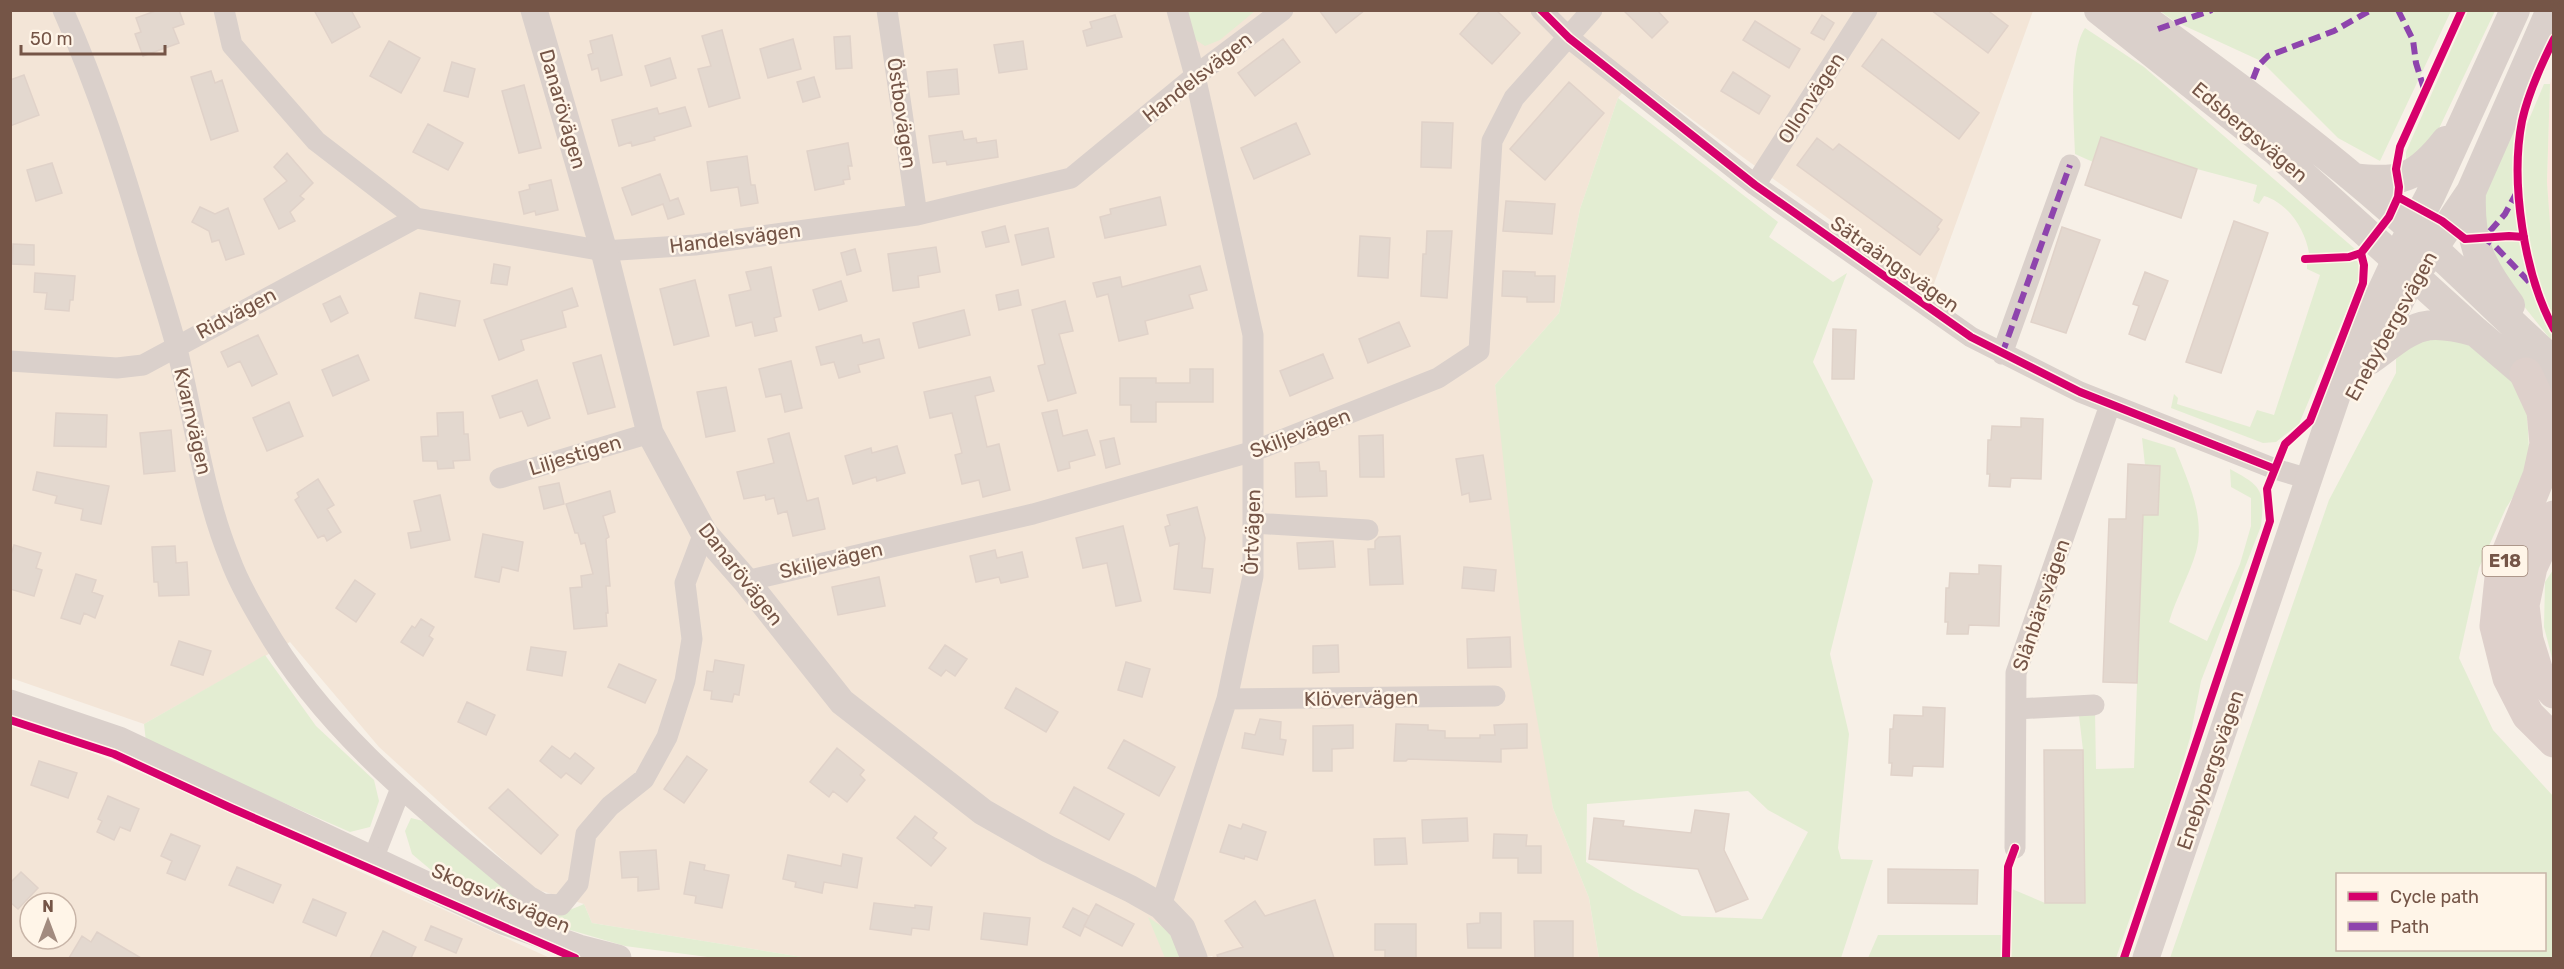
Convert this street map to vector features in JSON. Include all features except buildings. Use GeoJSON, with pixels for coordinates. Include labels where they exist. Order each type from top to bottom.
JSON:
{"type":"FeatureCollection","features":[{"type":"Feature","properties":{"kind":"highway","name":"E18"},"geometry":{"type":"LineString","coordinates":[[2544,365],[2543,411],[2546,444],[2539,476],[2538,517],[2531,567],[2523,605],[2527,640],[2537,672],[2553,692]]}},
{"type":"Feature","properties":{"kind":"highway","name":"E18"},"geometry":{"type":"LineString","coordinates":[[2553,472],[2538,517],[2502,568],[2496,627],[2509,678],[2528,715],[2553,741]]}},
{"type":"Feature","properties":{"kind":"highway","name":"E18"},"geometry":{"type":"LineString","coordinates":[[2531,567],[2553,537]]}},
{"type":"Feature","properties":{"kind":"main road","name":"Edsbergsvägen"},"geometry":{"type":"LineString","coordinates":[[2099,10],[2275,150],[2476,332],[2544,365]]}},
{"type":"Feature","properties":{"kind":"main road","name":"Edsbergsvägen"},"geometry":{"type":"LineString","coordinates":[[2132,10],[2223,76],[2354,178],[2423,239],[2544,365]]}},
{"type":"Feature","properties":{"kind":"main road","name":"Enebybergsvägen"},"geometry":{"type":"LineString","coordinates":[[2405,267],[2423,239],[2470,109],[2512,17]]}},
{"type":"Feature","properties":{"kind":"main road"},"geometry":{"type":"LineString","coordinates":[[2512,17],[2546,24]]}},
{"type":"Feature","properties":{"kind":"main road","name":"Enebybergsvägen"},"geometry":{"type":"LineString","coordinates":[[2423,239],[2472,192],[2546,24]]}},
{"type":"Feature","properties":{"kind":"main road"},"geometry":{"type":"LineString","coordinates":[[2354,178],[2389,181],[2415,173],[2431,160],[2470,109]]}},
{"type":"Feature","properties":{"kind":"main road"},"geometry":{"type":"LineString","coordinates":[[2472,192],[2470,224],[2476,252],[2493,284],[2544,365],[2553,398]]}},
{"type":"Feature","properties":{"kind":"main road"},"geometry":{"type":"LineString","coordinates":[[2372,358],[2401,336],[2432,323],[2448,324],[2476,332]]}},
{"type":"Feature","properties":{"kind":"street","name":"Kvarnvägen"},"geometry":{"type":"LineString","coordinates":[[63,10],[92,75],[116,144],[176,346],[210,495],[230,560],[263,625],[295,672],[340,727],[400,788],[529,896],[543,904],[561,906],[578,884],[586,834],[610,806],[644,779],[667,737],[685,681],[692,639],[685,583],[704,534]]}},
{"type":"Feature","properties":{"kind":"street","name":"Handelsvägen"},"geometry":{"type":"LineString","coordinates":[[224,10],[232,45],[316,141],[416,218],[604,251],[695,245],[917,214],[1071,178],[1195,76],[1283,10]]}},
{"type":"Feature","properties":{"kind":"street","name":"Danarövägen"},"geometry":{"type":"LineString","coordinates":[[534,10],[604,251],[650,433],[704,534],[746,581],[842,702],[982,812],[1048,849],[1161,906],[1182,928],[1194,958]]}},
{"type":"Feature","properties":{"kind":"street","name":"Östbovägen"},"geometry":{"type":"LineString","coordinates":[[887,10],[917,214]]}},
{"type":"Feature","properties":{"kind":"street","name":"Örtvägen"},"geometry":{"type":"LineString","coordinates":[[1161,906],[1227,699],[1253,576],[1253,335],[1195,76],[1177,10]]}},
{"type":"Feature","properties":{"kind":"street","name":"Sätraängsvägen"},"geometry":{"type":"LineString","coordinates":[[1541,10],[1569,38],[1755,185],[1971,337],[2110,405],[2309,480]]}},
{"type":"Feature","properties":{"kind":"street","name":"Skiljevägen"},"geometry":{"type":"LineString","coordinates":[[746,581],[1033,514],[1254,451],[1438,378],[1479,351],[1491,141],[1514,98],[1592,10]]}},
{"type":"Feature","properties":{"kind":"street","name":"Ollonvägen"},"geometry":{"type":"LineString","coordinates":[[1755,185],[1867,10]]}},
{"type":"Feature","properties":{"kind":"street"},"geometry":{"type":"LineString","coordinates":[[2002,354],[2070,165]]}},
{"type":"Feature","properties":{"kind":"street","name":"Ridvägen"},"geometry":{"type":"LineString","coordinates":[[10,361],[120,368],[143,365],[416,218]]}},
{"type":"Feature","properties":{"kind":"street","name":"Enebybergsvägen"},"geometry":{"type":"LineString","coordinates":[[2309,480],[2372,358],[2405,267]]}},
{"type":"Feature","properties":{"kind":"street","name":"Enebybergsvägen"},"geometry":{"type":"LineString","coordinates":[[2146,958],[2342,384],[2368,318],[2405,267]]}},
{"type":"Feature","properties":{"kind":"street","name":"Slånbärsvägen"},"geometry":{"type":"LineString","coordinates":[[2015,848],[2016,674],[2110,405]]}},
{"type":"Feature","properties":{"kind":"street","name":"Liljestigen"},"geometry":{"type":"LineString","coordinates":[[500,478],[650,433]]}},
{"type":"Feature","properties":{"kind":"street"},"geometry":{"type":"LineString","coordinates":[[1253,523],[1368,530]]}},
{"type":"Feature","properties":{"kind":"street","name":"Klövervägen"},"geometry":{"type":"LineString","coordinates":[[1227,699],[1495,696]]}},
{"type":"Feature","properties":{"kind":"street","name":"Skogsviksvägen"},"geometry":{"type":"LineString","coordinates":[[10,703],[119,740],[503,921],[578,953],[618,958]]}},
{"type":"Feature","properties":{"kind":"street"},"geometry":{"type":"LineString","coordinates":[[2016,709],[2094,705]]}},
{"type":"Feature","properties":{"kind":"street"},"geometry":{"type":"LineString","coordinates":[[373,859],[400,788]]}},
{"type":"Feature","properties":{"kind":"shaded area"},"geometry":{"type":"Polygon","coordinates":[[[11,11],[2033,11],[1931,292],[1635,77],[1618,98],[1580,209],[1559,313],[1495,385],[1553,808],[1589,898],[1599,958],[1214,958],[1212,956],[1199,958],[808,958],[592,923],[584,904],[535,889],[379,747],[290,642],[144,724],[11,678],[11,11]]]}},
{"type":"Feature","properties":{"kind":"shaded area"},"geometry":{"type":"Polygon","coordinates":[[[2553,74],[2553,279],[2547,182],[2550,84],[2553,74]]]}},
{"type":"Feature","properties":{"kind":"shaded area"},"geometry":{"type":"Polygon","coordinates":[[[11,725],[88,751],[156,779],[550,958],[11,958],[11,725]]]}},
{"type":"Feature","properties":{"kind":"green space"},"geometry":{"type":"Polygon","coordinates":[[[1183,11],[1255,11],[1220,40],[1205,46],[1196,40],[1183,11]]]}},
{"type":"Feature","properties":{"kind":"green space"},"geometry":{"type":"Polygon","coordinates":[[[2160,11],[2451,11],[2380,161],[2338,138],[2261,61],[2174,21],[2160,11]]]}},
{"type":"Feature","properties":{"kind":"green space"},"geometry":{"type":"Polygon","coordinates":[[[2468,11],[2495,11],[2433,141],[2406,166],[2406,152],[2468,11]]]}},
{"type":"Feature","properties":{"kind":"green space"},"geometry":{"type":"Polygon","coordinates":[[[2085,28],[2144,67],[2355,249],[2345,253],[2309,253],[2299,226],[2281,204],[2264,196],[2259,204],[2253,201],[2257,185],[2197,169],[2101,137],[2093,162],[2075,154],[2074,70],[2076,54],[2085,28]]]}},
{"type":"Feature","properties":{"kind":"green space"},"geometry":{"type":"Polygon","coordinates":[[[2544,84],[2550,84],[2547,182],[2554,279],[2551,340],[2494,269],[2481,203],[2510,122],[2527,124],[2544,84]]]}},
{"type":"Feature","properties":{"kind":"green space"},"geometry":{"type":"Polygon","coordinates":[[[1618,98],[1778,222],[1769,237],[1833,282],[1847,273],[1813,362],[1873,481],[1830,654],[1849,734],[1838,848],[1841,859],[1873,860],[1841,958],[1599,958],[1589,898],[1553,808],[1524,646],[1495,385],[1559,313],[1580,209],[1618,98]],[[1748,791],[1587,804],[1586,862],[1682,916],[1762,919],[1808,832],[1768,810],[1748,791]]]}},
{"type":"Feature","properties":{"kind":"green space"},"geometry":{"type":"Polygon","coordinates":[[[2359,261],[2359,281],[2299,424],[2276,442],[2263,443],[2171,408],[2174,394],[2178,398],[2177,404],[2250,427],[2257,410],[2274,415],[2320,275],[2307,269],[2307,263],[2359,261]]]}},
{"type":"Feature","properties":{"kind":"green space"},"geometry":{"type":"Polygon","coordinates":[[[2441,331],[2469,341],[2510,375],[2527,411],[2529,450],[2520,486],[2506,508],[2479,568],[2459,658],[2493,730],[2553,796],[2553,958],[2170,958],[2329,500],[2396,373],[2396,359],[2412,340],[2441,331]]]}},
{"type":"Feature","properties":{"kind":"green space"},"geometry":{"type":"Polygon","coordinates":[[[2142,438],[2175,448],[2190,485],[2199,525],[2196,552],[2169,622],[2207,641],[2240,564],[2251,526],[2251,498],[2231,487],[2230,469],[2259,490],[2262,504],[2261,526],[2201,681],[2190,738],[2173,795],[2116,958],[2010,958],[2012,889],[2045,903],[2085,902],[2083,750],[2078,707],[2095,710],[2096,769],[2134,768],[2143,515],[2158,515],[2160,466],[2145,465],[2142,438]]]}},
{"type":"Feature","properties":{"kind":"green space"},"geometry":{"type":"Polygon","coordinates":[[[2553,570],[2553,662],[2544,627],[2545,582],[2553,570]]]}},
{"type":"Feature","properties":{"kind":"green space"},"geometry":{"type":"Polygon","coordinates":[[[265,655],[316,726],[374,780],[379,801],[370,827],[350,832],[146,742],[144,724],[265,655]]]}},
{"type":"Feature","properties":{"kind":"green space"},"geometry":{"type":"Polygon","coordinates":[[[411,818],[427,822],[525,906],[555,912],[584,904],[592,923],[808,958],[715,958],[625,946],[567,929],[431,870],[412,854],[405,831],[411,818]]]}},
{"type":"Feature","properties":{"kind":"green space"},"geometry":{"type":"Polygon","coordinates":[[[1148,917],[1170,932],[1184,958],[1165,958],[1148,917]]]}},
{"type":"Feature","properties":{"kind":"green space"},"geometry":{"type":"Polygon","coordinates":[[[1878,935],[2004,935],[2002,958],[1868,958],[1878,935]]]}},
{"type":"Feature","properties":{"kind":"marked path"},"geometry":{"type":"LineString","coordinates":[[2158,29],[2212,10]]}},
{"type":"Feature","properties":{"kind":"marked path"},"geometry":{"type":"LineString","coordinates":[[2253,79],[2258,66],[2268,56],[2334,31],[2371,10]]}},
{"type":"Feature","properties":{"kind":"marked path"},"geometry":{"type":"LineString","coordinates":[[2398,10],[2413,40],[2416,63],[2425,92]]}},
{"type":"Feature","properties":{"kind":"marked path"},"geometry":{"type":"LineString","coordinates":[[2002,354],[2070,165]]}},
{"type":"Feature","properties":{"kind":"marked path"},"geometry":{"type":"LineString","coordinates":[[2517,192],[2505,214],[2484,238],[2494,245],[2533,286]]}},
{"type":"Feature","properties":{"kind":"cycle path"},"geometry":{"type":"LineString","coordinates":[[1541,10],[1569,38],[1755,185],[1971,337],[2080,392],[2275,469]]}},
{"type":"Feature","properties":{"kind":"cycle path"},"geometry":{"type":"LineString","coordinates":[[2305,259],[2349,257],[2361,253],[2389,217],[2398,197],[2396,169],[2400,147],[2462,10]]}},
{"type":"Feature","properties":{"kind":"cycle path"},"geometry":{"type":"LineString","coordinates":[[2554,39],[2535,79],[2522,121],[2518,172],[2522,228],[2528,256],[2535,282],[2554,329]]}},
{"type":"Feature","properties":{"kind":"cycle path"},"geometry":{"type":"LineString","coordinates":[[2398,197],[2442,221],[2465,239],[2524,237]]}},
{"type":"Feature","properties":{"kind":"cycle path"},"geometry":{"type":"LineString","coordinates":[[2124,958],[2270,521],[2267,489],[2285,444],[2310,421],[2363,283],[2364,265],[2361,253]]}},
{"type":"Feature","properties":{"kind":"cycle path"},"geometry":{"type":"LineString","coordinates":[[10,720],[114,754],[231,808],[575,958]]}},
{"type":"Feature","properties":{"kind":"cycle path"},"geometry":{"type":"LineString","coordinates":[[2006,958],[2008,867],[2015,848]]}}]}
